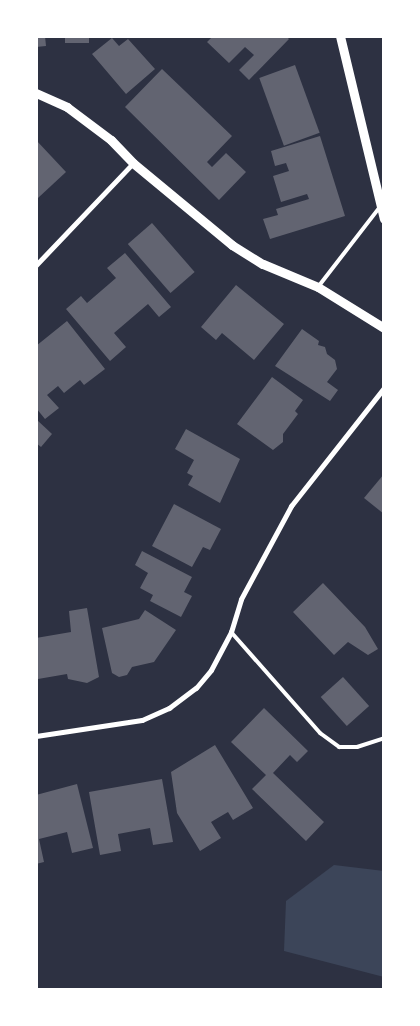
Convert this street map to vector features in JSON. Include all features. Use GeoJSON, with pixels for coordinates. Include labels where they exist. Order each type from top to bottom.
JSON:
{"type":"FeatureCollection","features":[{"type":"Feature","properties":{"kind":"street"},"geometry":{"type":"LineString","coordinates":[[340,36],[384,219]]}},
{"type":"Feature","properties":{"kind":"street"},"geometry":{"type":"LineString","coordinates":[[36,93],[68,107],[111,140],[134,163],[232,245],[263,264],[318,287],[384,328]]}},
{"type":"Feature","properties":{"kind":"street"},"geometry":{"type":"LineString","coordinates":[[36,266],[134,163]]}},
{"type":"Feature","properties":{"kind":"street"},"geometry":{"type":"LineString","coordinates":[[36,736],[142,720],[169,708],[211,670],[231,632],[241,599],[292,506],[384,388]]}},
{"type":"Feature","properties":{"kind":"lane"},"geometry":{"type":"LineString","coordinates":[[318,287],[380,207]]}},
{"type":"Feature","properties":{"kind":"lane"},"geometry":{"type":"LineString","coordinates":[[231,632],[320,733],[339,747],[357,747],[384,738]]}},
{"type":"Feature","properties":{"kind":"shaded area"},"geometry":{"type":"Polygon","coordinates":[[[334,865],[384,871],[384,977],[284,951],[286,901],[334,865]]]}},
{"type":"Feature","properties":{"kind":"building"},"geometry":{"type":"Polygon","coordinates":[[[36,36],[45,36],[46,46],[36,47],[36,36]]]}},
{"type":"Feature","properties":{"kind":"building"},"geometry":{"type":"Polygon","coordinates":[[[65,36],[89,36],[89,43],[65,43],[65,36]]]}},
{"type":"Feature","properties":{"kind":"building"},"geometry":{"type":"Polygon","coordinates":[[[213,36],[286,36],[289,39],[249,80],[239,70],[254,55],[245,47],[229,63],[207,42],[213,36]]]}},
{"type":"Feature","properties":{"kind":"building"},"geometry":{"type":"Polygon","coordinates":[[[112,38],[119,46],[128,39],[155,69],[126,94],[92,54],[112,38]]]}},
{"type":"Feature","properties":{"kind":"building"},"geometry":{"type":"Polygon","coordinates":[[[295,65],[320,133],[284,146],[259,78],[295,65]]]}},
{"type":"Feature","properties":{"kind":"building"},"geometry":{"type":"Polygon","coordinates":[[[162,69],[232,136],[207,162],[212,167],[226,153],[246,172],[219,200],[125,107],[162,69]]]}},
{"type":"Feature","properties":{"kind":"building"},"geometry":{"type":"Polygon","coordinates":[[[320,136],[345,216],[270,239],[263,219],[278,215],[276,209],[309,199],[307,194],[281,202],[273,176],[289,171],[286,163],[275,166],[271,151],[320,136]]]}},
{"type":"Feature","properties":{"kind":"building"},"geometry":{"type":"Polygon","coordinates":[[[36,140],[66,172],[38,198],[36,197],[36,140]]]}},
{"type":"Feature","properties":{"kind":"building"},"geometry":{"type":"Polygon","coordinates":[[[152,223],[195,272],[170,293],[128,244],[152,223]]]}},
{"type":"Feature","properties":{"kind":"building"},"geometry":{"type":"Polygon","coordinates":[[[125,253],[171,307],[159,317],[148,304],[114,333],[126,347],[110,361],[66,309],[81,296],[87,303],[116,278],[107,268],[125,253]]]}},
{"type":"Feature","properties":{"kind":"building"},"geometry":{"type":"Polygon","coordinates":[[[236,285],[284,324],[254,360],[222,333],[216,340],[201,327],[236,285]]]}},
{"type":"Feature","properties":{"kind":"building"},"geometry":{"type":"Polygon","coordinates":[[[67,321],[105,369],[84,385],[80,380],[64,393],[58,386],[47,395],[59,408],[45,419],[36,408],[36,346],[67,321]]]}},
{"type":"Feature","properties":{"kind":"building"},"geometry":{"type":"Polygon","coordinates":[[[302,329],[319,341],[318,345],[325,347],[327,354],[335,360],[337,369],[327,382],[338,390],[330,401],[275,366],[302,329]]]}},
{"type":"Feature","properties":{"kind":"building"},"geometry":{"type":"Polygon","coordinates":[[[272,377],[303,400],[295,411],[298,414],[283,434],[283,442],[273,450],[237,424],[272,377]]]}},
{"type":"Feature","properties":{"kind":"building"},"geometry":{"type":"Polygon","coordinates":[[[36,419],[52,434],[41,447],[36,443],[36,419]]]}},
{"type":"Feature","properties":{"kind":"building"},"geometry":{"type":"Polygon","coordinates":[[[186,429],[240,459],[220,503],[188,485],[193,476],[187,473],[194,460],[175,449],[186,429]]]}},
{"type":"Feature","properties":{"kind":"building"},"geometry":{"type":"Polygon","coordinates":[[[384,474],[384,514],[364,498],[384,474]]]}},
{"type":"Feature","properties":{"kind":"building"},"geometry":{"type":"Polygon","coordinates":[[[174,504],[221,529],[210,550],[203,547],[192,567],[152,546],[174,504]]]}},
{"type":"Feature","properties":{"kind":"building"},"geometry":{"type":"Polygon","coordinates":[[[142,551],[192,577],[184,592],[192,596],[181,617],[150,601],[153,595],[140,588],[148,573],[135,565],[142,551]]]}},
{"type":"Feature","properties":{"kind":"building"},"geometry":{"type":"Polygon","coordinates":[[[323,583],[365,627],[378,649],[368,655],[348,642],[334,655],[293,612],[323,583]]]}},
{"type":"Feature","properties":{"kind":"building"},"geometry":{"type":"Polygon","coordinates":[[[87,608],[99,677],[87,683],[68,679],[67,674],[38,679],[36,683],[36,638],[71,632],[69,611],[87,608]]]}},
{"type":"Feature","properties":{"kind":"building"},"geometry":{"type":"Polygon","coordinates":[[[145,610],[176,630],[154,662],[132,667],[127,675],[119,677],[112,673],[102,628],[139,619],[145,610]]]}},
{"type":"Feature","properties":{"kind":"building"},"geometry":{"type":"Polygon","coordinates":[[[343,677],[369,706],[347,726],[321,697],[343,677]]]}},
{"type":"Feature","properties":{"kind":"building"},"geometry":{"type":"Polygon","coordinates":[[[264,708],[308,751],[297,762],[290,755],[273,773],[324,822],[306,841],[252,789],[266,775],[231,742],[264,708]]]}},
{"type":"Feature","properties":{"kind":"building"},"geometry":{"type":"Polygon","coordinates":[[[215,745],[253,808],[233,820],[228,812],[211,822],[221,838],[200,851],[177,813],[171,772],[215,745]]]}},
{"type":"Feature","properties":{"kind":"building"},"geometry":{"type":"Polygon","coordinates":[[[162,779],[173,842],[153,845],[150,828],[118,834],[121,851],[100,855],[89,792],[162,779]]]}},
{"type":"Feature","properties":{"kind":"building"},"geometry":{"type":"Polygon","coordinates":[[[77,784],[93,848],[72,853],[67,832],[39,839],[44,862],[36,864],[36,795],[77,784]]]}}]}
